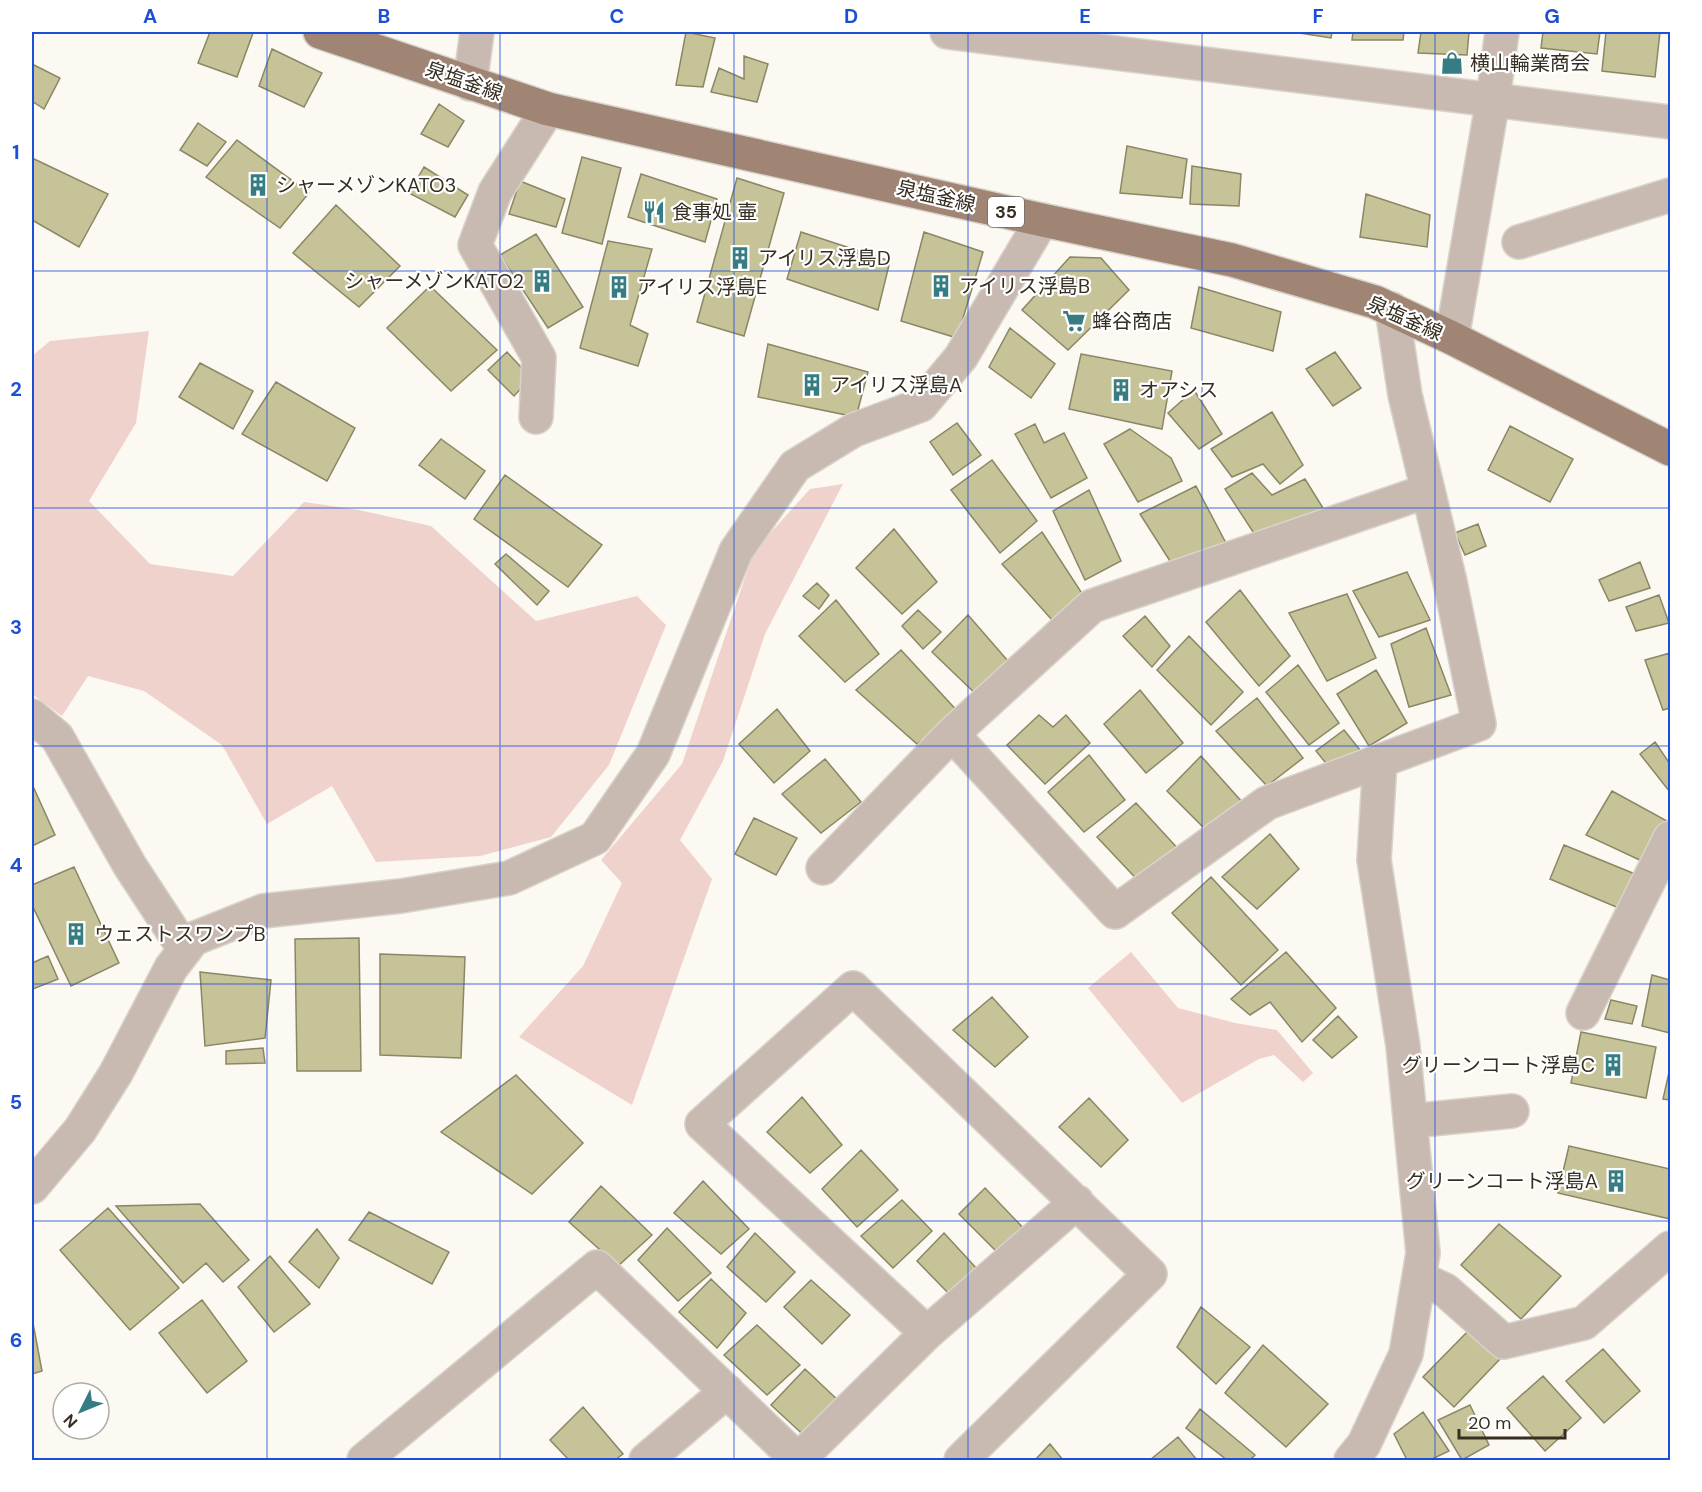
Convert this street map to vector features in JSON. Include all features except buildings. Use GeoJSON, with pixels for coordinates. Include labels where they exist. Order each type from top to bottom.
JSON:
{"type":"FeatureCollection","features":[{"type":"Feature","properties":{"kind":"main road","name":"泉塩釜線"},"geometry":{"type":"LineString","coordinates":[[320,32],[548,109],[1042,220],[1232,260],[1392,309],[1671,449]]}},
{"type":"Feature","properties":{"kind":"street"},"geometry":{"type":"LineString","coordinates":[[470,84],[477,32]]}},
{"type":"Feature","properties":{"kind":"street"},"geometry":{"type":"LineString","coordinates":[[946,32],[1068,39],[1671,122]]}},
{"type":"Feature","properties":{"kind":"street"},"geometry":{"type":"LineString","coordinates":[[1452,338],[1494,99],[1502,32]]}},
{"type":"Feature","properties":{"kind":"street"},"geometry":{"type":"LineString","coordinates":[[536,417],[539,358],[475,245],[495,192],[548,109]]}},
{"type":"Feature","properties":{"kind":"street"},"geometry":{"type":"LineString","coordinates":[[1519,242],[1671,195]]}},
{"type":"Feature","properties":{"kind":"street"},"geometry":{"type":"LineString","coordinates":[[32,1186],[80,1130],[116,1073],[171,968],[193,939],[263,911],[400,896],[509,878],[595,838],[653,754],[736,551],[795,466],[854,430],[921,405],[962,357],[1042,220]]}},
{"type":"Feature","properties":{"kind":"street"},"geometry":{"type":"LineString","coordinates":[[951,734],[1115,912],[1267,803],[1479,724],[1450,582],[1405,395],[1392,309]]}},
{"type":"Feature","properties":{"kind":"street"},"geometry":{"type":"LineString","coordinates":[[823,868],[951,734],[1092,606],[1427,491]]}},
{"type":"Feature","properties":{"kind":"street"},"geometry":{"type":"LineString","coordinates":[[32,716],[57,737],[130,866],[184,950]]}},
{"type":"Feature","properties":{"kind":"street"},"geometry":{"type":"LineString","coordinates":[[1351,1461],[1364,1444],[1406,1354],[1422,1254],[1403,1046],[1374,860],[1380,761]]}},
{"type":"Feature","properties":{"kind":"street"},"geometry":{"type":"LineString","coordinates":[[1583,1012],[1671,838]]}},
{"type":"Feature","properties":{"kind":"street"},"geometry":{"type":"LineString","coordinates":[[927,1334],[702,1124],[853,988],[1150,1274],[962,1461]]}},
{"type":"Feature","properties":{"kind":"street"},"geometry":{"type":"LineString","coordinates":[[1411,1121],[1512,1111]]}},
{"type":"Feature","properties":{"kind":"street"},"geometry":{"type":"LineString","coordinates":[[364,1461],[597,1267],[798,1461],[927,1334],[1077,1202]]}},
{"type":"Feature","properties":{"kind":"street"},"geometry":{"type":"LineString","coordinates":[[1419,1278],[1445,1290],[1504,1342],[1584,1323],[1671,1248]]}},
{"type":"Feature","properties":{"kind":"street"},"geometry":{"type":"LineString","coordinates":[[646,1461],[727,1391]]}},
{"type":"Feature","properties":{"kind":"shaded area"},"geometry":{"type":"Polygon","coordinates":[[[149,331],[136,423],[89,501],[150,564],[233,576],[304,502],[359,510],[431,526],[536,621],[637,596],[666,625],[609,765],[551,837],[480,856],[376,862],[332,786],[267,824],[222,745],[144,691],[88,676],[62,716],[32,694],[32,356],[50,341],[149,331]]]}},
{"type":"Feature","properties":{"kind":"shaded area"},"geometry":{"type":"Polygon","coordinates":[[[843,484],[765,634],[723,761],[680,840],[712,879],[632,1105],[519,1037],[583,966],[622,883],[601,860],[682,764],[754,551],[810,489],[843,484]]]}},
{"type":"Feature","properties":{"kind":"shaded area"},"geometry":{"type":"Polygon","coordinates":[[[1131,952],[1178,1008],[1235,1023],[1277,1030],[1313,1073],[1303,1082],[1274,1055],[1259,1059],[1182,1103],[1088,988],[1131,952]]]}},
{"type":"Feature","properties":{"kind":"place","name":"横山輪業商会"},"geometry":{"type":"Point","coordinates":[1452,63]}},
{"type":"Feature","properties":{"kind":"place","name":"シャーメゾンKATO3"},"geometry":{"type":"Point","coordinates":[258,185]}},
{"type":"Feature","properties":{"kind":"place","name":"食事処 壷"},"geometry":{"type":"Point","coordinates":[654,212]}},
{"type":"Feature","properties":{"kind":"place","name":"アイリス浮島D"},"geometry":{"type":"Point","coordinates":[740,258]}},
{"type":"Feature","properties":{"kind":"place","name":"シャーメゾンKATO2"},"geometry":{"type":"Point","coordinates":[542,281]}},
{"type":"Feature","properties":{"kind":"place","name":"アイリス浮島B"},"geometry":{"type":"Point","coordinates":[941,286]}},
{"type":"Feature","properties":{"kind":"place","name":"アイリス浮島E"},"geometry":{"type":"Point","coordinates":[619,287]}},
{"type":"Feature","properties":{"kind":"place","name":"蜂谷商店"},"geometry":{"type":"Point","coordinates":[1074,321]}},
{"type":"Feature","properties":{"kind":"place","name":"アイリス浮島A"},"geometry":{"type":"Point","coordinates":[812,385]}},
{"type":"Feature","properties":{"kind":"place","name":"オアシス"},"geometry":{"type":"Point","coordinates":[1121,390]}},
{"type":"Feature","properties":{"kind":"place","name":"ウェストスワンプB"},"geometry":{"type":"Point","coordinates":[76,934]}},
{"type":"Feature","properties":{"kind":"place","name":"グリーンコート浮島C"},"geometry":{"type":"Point","coordinates":[1613,1065]}},
{"type":"Feature","properties":{"kind":"place","name":"グリーンコート浮島A"},"geometry":{"type":"Point","coordinates":[1616,1181]}}]}
